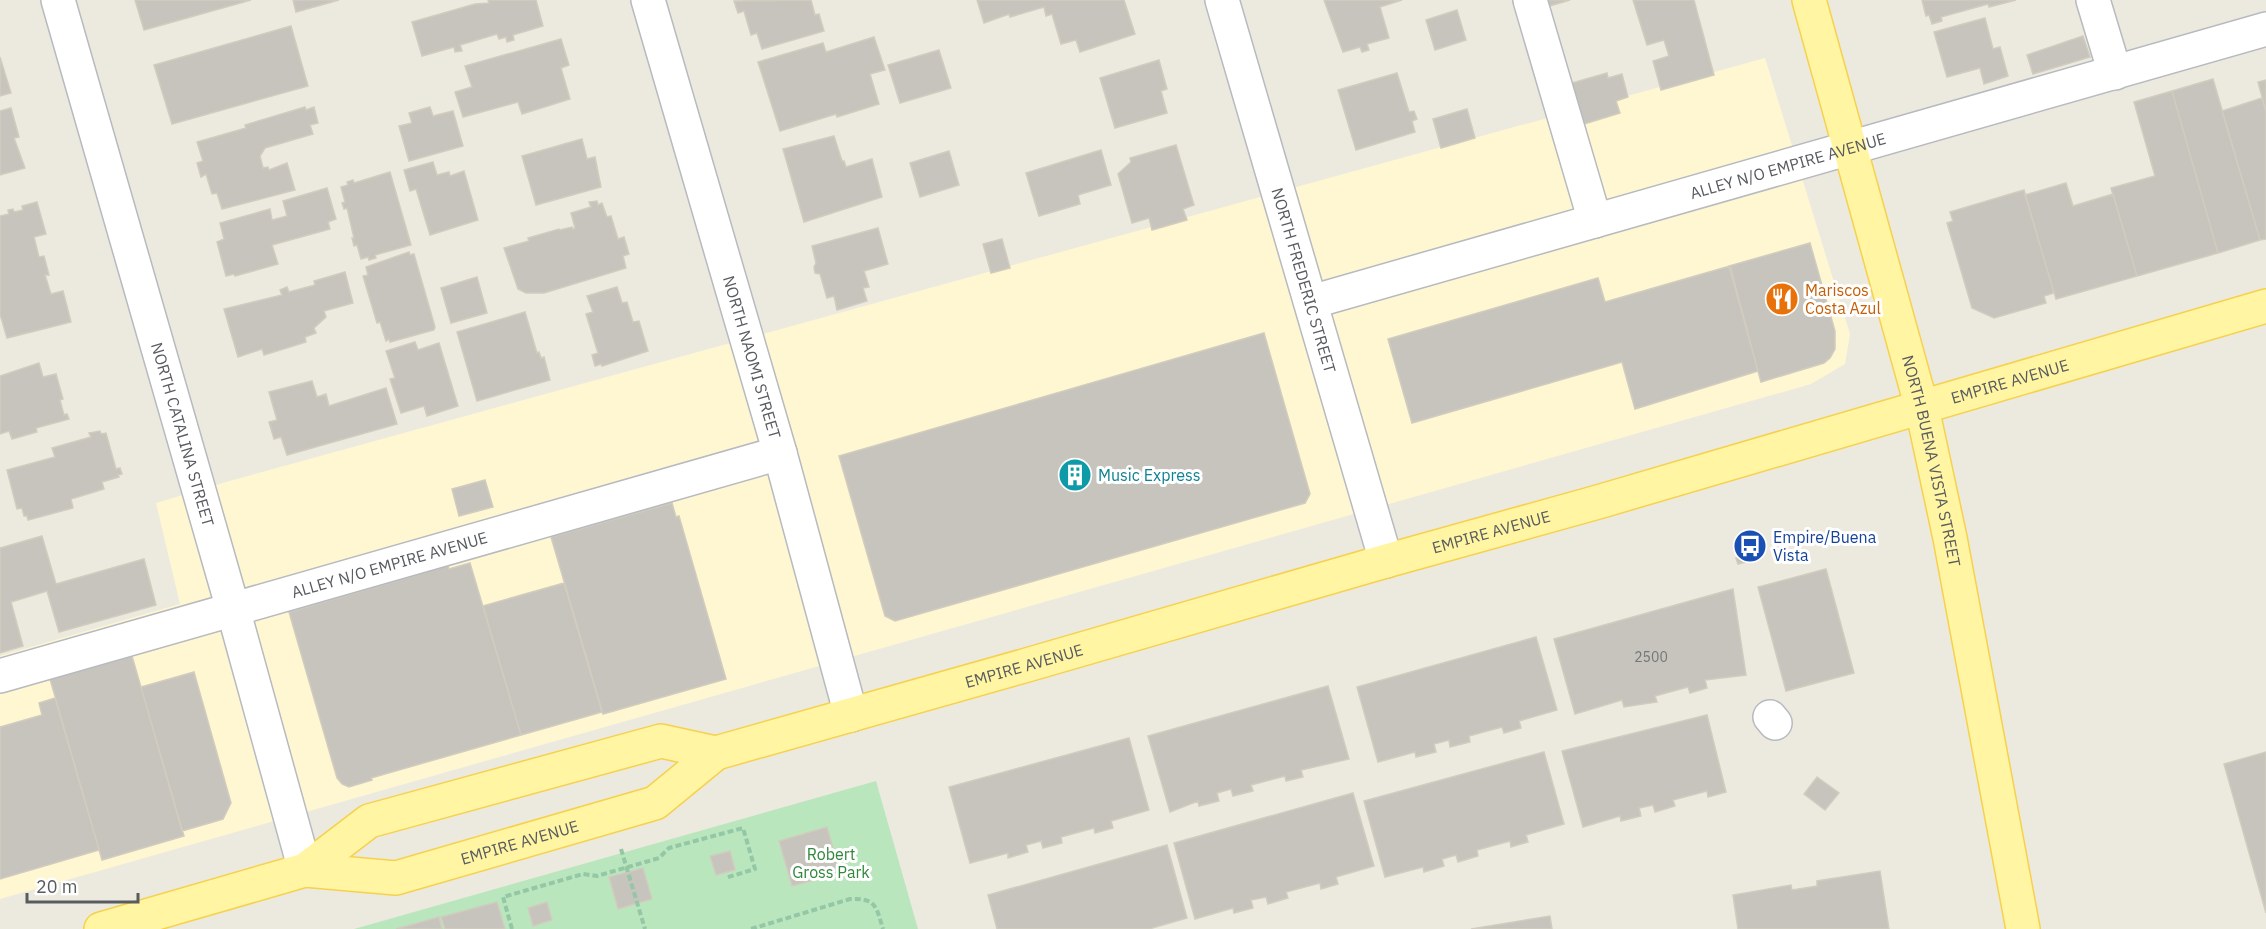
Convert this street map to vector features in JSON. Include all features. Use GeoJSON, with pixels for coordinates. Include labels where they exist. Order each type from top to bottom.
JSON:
{"type":"FeatureCollection","features":[{"type":"Feature","properties":{"kind":"main road","name":"NORTH BUENA VISTA STREET"},"geometry":{"type":"LineString","coordinates":[[1809,0],[1922,408],[1950,538],[2023,929]]}},
{"type":"Feature","properties":{"kind":"main road","name":"EMPIRE AVENUE"},"geometry":{"type":"LineString","coordinates":[[101,929],[305,870],[396,878],[612,816],[655,803],[716,753],[1598,502],[2266,306]]}},
{"type":"Feature","properties":{"kind":"main road","name":"EMPIRE AVENUE"},"geometry":{"type":"LineString","coordinates":[[305,870],[369,821],[661,741],[716,753]]}},
{"type":"Feature","properties":{"kind":"street","name":"NORTH CATALINA STREET"},"geometry":{"type":"LineString","coordinates":[[58,0],[233,609],[305,870]]}},
{"type":"Feature","properties":{"kind":"street","name":"NORTH NAOMI STREET"},"geometry":{"type":"LineString","coordinates":[[648,0],[780,453],[851,715]]}},
{"type":"Feature","properties":{"kind":"street","name":"NORTH FREDERIC STREET"},"geometry":{"type":"LineString","coordinates":[[1222,0],[1386,561]]}},
{"type":"Feature","properties":{"kind":"street"},"geometry":{"type":"LineString","coordinates":[[1530,0],[1595,221]]}},
{"type":"Feature","properties":{"kind":"street"},"geometry":{"type":"LineString","coordinates":[[2093,0],[2115,73]]}},
{"type":"Feature","properties":{"kind":"street","name":"ALLEY N/O EMPIRE AVENUE"},"geometry":{"type":"LineString","coordinates":[[1311,302],[1850,146],[2266,29]]}},
{"type":"Feature","properties":{"kind":"street","name":"ALLEY N/O EMPIRE AVENUE"},"geometry":{"type":"LineString","coordinates":[[0,676],[780,453]]}},
{"type":"Feature","properties":{"kind":"path"},"geometry":{"type":"LineString","coordinates":[[612,816],[645,929]]}},
{"type":"Feature","properties":{"kind":"path"},"geometry":{"type":"LineString","coordinates":[[512,929],[503,897],[583,874],[597,876],[660,858],[669,848],[743,828],[755,869],[725,878]]}},
{"type":"Feature","properties":{"kind":"path"},"geometry":{"type":"LineString","coordinates":[[751,929],[850,899],[865,898],[878,912],[883,929]]}},
{"type":"Feature","properties":{"kind":"shaded area"},"geometry":{"type":"Polygon","coordinates":[[[1765,58],[1850,334],[1845,364],[1811,384],[0,899],[0,656],[180,604],[156,503],[1765,58]]]}},
{"type":"Feature","properties":{"kind":"green space","name":"Robert Gross Park"},"geometry":{"type":"Polygon","coordinates":[[[876,781],[918,929],[354,929],[876,781]]]}},
{"type":"Feature","properties":{"kind":"building"},"geometry":{"type":"Polygon","coordinates":[[[135,0],[251,0],[144,30],[135,0]]]}},
{"type":"Feature","properties":{"kind":"building"},"geometry":{"type":"Polygon","coordinates":[[[293,0],[339,0],[296,12],[293,0]]]}},
{"type":"Feature","properties":{"kind":"building"},"geometry":{"type":"Polygon","coordinates":[[[488,0],[536,0],[543,26],[513,35],[514,40],[507,42],[506,37],[499,39],[497,34],[460,45],[462,51],[455,52],[454,47],[422,56],[412,22],[475,4],[489,3],[488,0]]]}},
{"type":"Feature","properties":{"kind":"building"},"geometry":{"type":"Polygon","coordinates":[[[811,0],[815,15],[819,14],[824,31],[762,49],[757,33],[751,35],[744,11],[738,13],[734,1],[811,0]]]}},
{"type":"Feature","properties":{"kind":"building"},"geometry":{"type":"Polygon","coordinates":[[[977,0],[1124,0],[1135,34],[1080,52],[1076,40],[1061,44],[1052,14],[1046,16],[1044,7],[1010,17],[1009,14],[984,23],[977,0]]]}},
{"type":"Feature","properties":{"kind":"building"},"geometry":{"type":"Polygon","coordinates":[[[1324,0],[1402,0],[1380,7],[1389,38],[1367,44],[1369,50],[1362,52],[1360,47],[1343,52],[1324,0]]]}},
{"type":"Feature","properties":{"kind":"building"},"geometry":{"type":"Polygon","coordinates":[[[1544,0],[1570,0],[1546,7],[1544,0]]]}},
{"type":"Feature","properties":{"kind":"building"},"geometry":{"type":"Polygon","coordinates":[[[1633,0],[1694,0],[1714,75],[1661,90],[1653,61],[1669,56],[1664,40],[1647,45],[1633,0]]]}},
{"type":"Feature","properties":{"kind":"building"},"geometry":{"type":"Polygon","coordinates":[[[1922,0],[2016,0],[1989,7],[1988,4],[1941,17],[1942,21],[1932,24],[1929,15],[1926,16],[1922,0]]]}},
{"type":"Feature","properties":{"kind":"building"},"geometry":{"type":"Polygon","coordinates":[[[1457,10],[1466,40],[1435,50],[1426,20],[1457,10]]]}},
{"type":"Feature","properties":{"kind":"building"},"geometry":{"type":"Polygon","coordinates":[[[1985,18],[1993,49],[2000,47],[2008,76],[1984,84],[1980,68],[1947,77],[1934,32],[1985,18]]]}},
{"type":"Feature","properties":{"kind":"building"},"geometry":{"type":"Polygon","coordinates":[[[291,26],[308,86],[172,124],[154,65],[291,26]]]}},
{"type":"Feature","properties":{"kind":"building"},"geometry":{"type":"Polygon","coordinates":[[[2083,36],[2090,57],[2033,74],[2027,55],[2083,36]]]}},
{"type":"Feature","properties":{"kind":"building"},"geometry":{"type":"Polygon","coordinates":[[[874,37],[885,70],[870,74],[879,104],[780,131],[758,62],[823,43],[826,52],[874,37]]]}},
{"type":"Feature","properties":{"kind":"building"},"geometry":{"type":"Polygon","coordinates":[[[561,39],[569,65],[561,68],[570,99],[522,114],[518,102],[463,117],[455,92],[472,87],[465,66],[561,39]]]}},
{"type":"Feature","properties":{"kind":"building"},"geometry":{"type":"Polygon","coordinates":[[[939,50],[951,88],[900,103],[888,65],[939,50]]]}},
{"type":"Feature","properties":{"kind":"building"},"geometry":{"type":"Polygon","coordinates":[[[0,57],[11,93],[0,96],[0,57]]]}},
{"type":"Feature","properties":{"kind":"building"},"geometry":{"type":"Polygon","coordinates":[[[1159,60],[1167,89],[1161,91],[1167,113],[1115,128],[1100,78],[1159,60]]]}},
{"type":"Feature","properties":{"kind":"building"},"geometry":{"type":"Polygon","coordinates":[[[1397,73],[1409,112],[1414,111],[1417,119],[1412,121],[1415,132],[1356,150],[1338,90],[1397,73]]]}},
{"type":"Feature","properties":{"kind":"building"},"geometry":{"type":"Polygon","coordinates":[[[1607,73],[1608,78],[1622,74],[1628,97],[1616,101],[1620,113],[1584,124],[1572,83],[1607,73]]]}},
{"type":"Feature","properties":{"kind":"building"},"geometry":{"type":"Polygon","coordinates":[[[2213,79],[2260,240],[2218,253],[2172,91],[2213,79]]]}},
{"type":"Feature","properties":{"kind":"building"},"geometry":{"type":"Polygon","coordinates":[[[2266,80],[2266,112],[2258,82],[2266,80]]]}},
{"type":"Feature","properties":{"kind":"building"},"geometry":{"type":"Polygon","coordinates":[[[2172,91],[2218,253],[2137,276],[2111,188],[2155,176],[2134,102],[2172,91]]]}},
{"type":"Feature","properties":{"kind":"building"},"geometry":{"type":"Polygon","coordinates":[[[2262,98],[2266,112],[2266,239],[2260,240],[2222,111],[2262,98]]]}},
{"type":"Feature","properties":{"kind":"building"},"geometry":{"type":"Polygon","coordinates":[[[305,107],[306,110],[314,107],[318,123],[310,125],[313,134],[265,148],[260,156],[263,168],[268,167],[269,170],[287,163],[295,190],[222,209],[217,193],[212,194],[206,174],[201,177],[197,163],[203,161],[197,142],[305,107]]]}},
{"type":"Feature","properties":{"kind":"building"},"geometry":{"type":"Polygon","coordinates":[[[430,107],[433,116],[453,111],[463,146],[409,161],[399,126],[412,123],[409,113],[430,107]]]}},
{"type":"Feature","properties":{"kind":"building"},"geometry":{"type":"Polygon","coordinates":[[[11,108],[19,137],[14,138],[25,168],[0,175],[0,111],[11,108]]]}},
{"type":"Feature","properties":{"kind":"building"},"geometry":{"type":"Polygon","coordinates":[[[1467,109],[1475,138],[1441,148],[1433,119],[1467,109]]]}},
{"type":"Feature","properties":{"kind":"building"},"geometry":{"type":"Polygon","coordinates":[[[834,136],[846,167],[872,159],[882,197],[804,222],[783,149],[834,136]]]}},
{"type":"Feature","properties":{"kind":"building"},"geometry":{"type":"Polygon","coordinates":[[[582,139],[587,159],[595,157],[601,187],[536,205],[522,156],[582,139]]]}},
{"type":"Feature","properties":{"kind":"building"},"geometry":{"type":"Polygon","coordinates":[[[1176,145],[1194,205],[1183,209],[1187,220],[1152,230],[1149,218],[1132,223],[1118,174],[1131,162],[1130,158],[1176,145]]]}},
{"type":"Feature","properties":{"kind":"building"},"geometry":{"type":"Polygon","coordinates":[[[1101,150],[1111,185],[1078,195],[1080,204],[1039,216],[1026,173],[1101,150]]]}},
{"type":"Feature","properties":{"kind":"building"},"geometry":{"type":"Polygon","coordinates":[[[949,151],[959,185],[920,197],[910,163],[949,151]]]}},
{"type":"Feature","properties":{"kind":"building"},"geometry":{"type":"Polygon","coordinates":[[[433,162],[437,175],[449,172],[450,176],[464,171],[478,220],[430,235],[416,189],[410,191],[404,170],[433,162]]]}},
{"type":"Feature","properties":{"kind":"building"},"geometry":{"type":"Polygon","coordinates":[[[390,172],[411,245],[375,255],[376,258],[369,260],[368,257],[361,259],[357,245],[354,246],[347,208],[344,209],[342,203],[345,202],[341,187],[353,180],[354,183],[390,172]]]}},
{"type":"Feature","properties":{"kind":"building"},"geometry":{"type":"Polygon","coordinates":[[[2066,183],[2073,206],[2113,194],[2137,276],[2056,299],[2025,195],[2066,183]]]}},
{"type":"Feature","properties":{"kind":"building"},"geometry":{"type":"Polygon","coordinates":[[[327,188],[336,219],[328,222],[330,229],[272,245],[278,264],[235,276],[234,274],[226,276],[217,242],[224,239],[220,223],[270,209],[272,220],[287,216],[283,201],[327,188]]]}},
{"type":"Feature","properties":{"kind":"building"},"geometry":{"type":"Polygon","coordinates":[[[2024,190],[2054,293],[2044,296],[2046,303],[1994,318],[1972,308],[1947,223],[1953,221],[1950,212],[2024,190]]]}},
{"type":"Feature","properties":{"kind":"building"},"geometry":{"type":"Polygon","coordinates":[[[597,201],[598,205],[602,203],[607,217],[611,216],[618,239],[624,237],[629,254],[623,256],[626,268],[544,293],[526,293],[518,289],[504,248],[559,229],[575,228],[571,213],[591,207],[589,202],[597,201]]]}},
{"type":"Feature","properties":{"kind":"building"},"geometry":{"type":"Polygon","coordinates":[[[37,202],[46,234],[34,237],[39,257],[44,256],[49,275],[45,275],[51,294],[63,291],[71,322],[7,338],[0,314],[0,216],[9,214],[8,210],[13,209],[14,212],[23,210],[22,206],[37,202]]]}},
{"type":"Feature","properties":{"kind":"building"},"geometry":{"type":"Polygon","coordinates":[[[878,228],[888,264],[864,271],[869,287],[863,288],[867,301],[837,310],[834,296],[827,298],[820,274],[815,273],[816,263],[812,246],[878,228]]]}},
{"type":"Feature","properties":{"kind":"building"},"geometry":{"type":"Polygon","coordinates":[[[1002,239],[1010,268],[991,273],[983,244],[1002,239]]]}},
{"type":"Feature","properties":{"kind":"building","name":"Mariscos Costa Azul"},"geometry":{"type":"Polygon","coordinates":[[[1810,243],[1835,331],[1835,349],[1824,363],[1761,382],[1729,266],[1810,243]]]}},
{"type":"Feature","properties":{"kind":"building"},"geometry":{"type":"Polygon","coordinates":[[[409,252],[410,255],[414,254],[435,327],[434,330],[390,342],[389,339],[386,341],[380,322],[377,323],[363,276],[368,275],[366,267],[409,252]]]}},
{"type":"Feature","properties":{"kind":"building"},"geometry":{"type":"Polygon","coordinates":[[[1730,266],[1758,371],[1635,409],[1622,362],[1412,423],[1388,339],[1598,278],[1605,302],[1730,266]]]}},
{"type":"Feature","properties":{"kind":"building"},"geometry":{"type":"Polygon","coordinates":[[[345,272],[353,303],[324,311],[326,317],[314,328],[316,333],[305,337],[306,342],[264,355],[262,349],[238,357],[224,309],[282,295],[280,290],[287,287],[289,292],[315,285],[314,281],[345,272]]]}},
{"type":"Feature","properties":{"kind":"building"},"geometry":{"type":"Polygon","coordinates":[[[477,277],[487,313],[451,323],[441,288],[477,277]]]}},
{"type":"Feature","properties":{"kind":"building"},"geometry":{"type":"Polygon","coordinates":[[[617,287],[622,303],[627,302],[633,322],[639,321],[648,351],[602,366],[601,364],[595,366],[592,355],[598,353],[586,314],[593,312],[587,296],[617,287]]]}},
{"type":"Feature","properties":{"kind":"building"},"geometry":{"type":"Polygon","coordinates":[[[525,312],[537,353],[539,352],[541,358],[544,357],[550,380],[477,401],[457,332],[525,312]]]}},
{"type":"Feature","properties":{"kind":"building","name":"Music Express"},"geometry":{"type":"Polygon","coordinates":[[[1264,333],[1310,494],[1305,503],[895,621],[885,616],[839,456],[1264,333]]]}},
{"type":"Feature","properties":{"kind":"building"},"geometry":{"type":"Polygon","coordinates":[[[415,342],[418,350],[439,343],[458,406],[427,416],[424,406],[401,413],[390,379],[395,378],[386,351],[415,342]]]}},
{"type":"Feature","properties":{"kind":"building"},"geometry":{"type":"Polygon","coordinates":[[[39,363],[43,377],[56,374],[63,399],[60,400],[64,415],[67,414],[69,419],[36,428],[37,432],[12,439],[9,431],[0,434],[0,376],[39,363]]]}},
{"type":"Feature","properties":{"kind":"building"},"geometry":{"type":"Polygon","coordinates":[[[312,381],[317,397],[326,394],[329,406],[386,388],[397,424],[287,455],[281,437],[274,439],[269,422],[277,420],[269,392],[312,381]]]}},
{"type":"Feature","properties":{"kind":"building"},"geometry":{"type":"Polygon","coordinates":[[[100,431],[101,434],[106,433],[116,469],[120,468],[122,474],[102,482],[104,489],[71,499],[73,508],[28,520],[22,508],[17,509],[7,470],[55,457],[52,448],[91,437],[89,433],[100,431]]]}},
{"type":"Feature","properties":{"kind":"building"},"geometry":{"type":"Polygon","coordinates":[[[485,480],[493,507],[459,516],[452,489],[485,480]]]}},
{"type":"Feature","properties":{"kind":"building"},"geometry":{"type":"Polygon","coordinates":[[[672,503],[676,517],[679,516],[726,679],[603,714],[551,537],[672,503]]]}},
{"type":"Feature","properties":{"kind":"building"},"geometry":{"type":"Polygon","coordinates":[[[42,536],[56,584],[144,559],[156,605],[59,632],[47,591],[11,602],[23,646],[0,653],[0,548],[42,536]]]}},
{"type":"Feature","properties":{"kind":"building"},"geometry":{"type":"Polygon","coordinates":[[[1757,553],[1758,559],[1738,564],[1736,558],[1757,553]]]}},
{"type":"Feature","properties":{"kind":"building"},"geometry":{"type":"Polygon","coordinates":[[[470,563],[521,735],[371,778],[372,780],[349,787],[342,784],[337,778],[289,612],[448,566],[449,569],[470,563]]]}},
{"type":"Feature","properties":{"kind":"building"},"geometry":{"type":"Polygon","coordinates":[[[1826,569],[1854,673],[1786,691],[1758,587],[1826,569]]]}},
{"type":"Feature","properties":{"kind":"building"},"geometry":{"type":"Polygon","coordinates":[[[564,583],[602,712],[521,735],[483,606],[564,583]]]}},
{"type":"Feature","properties":{"kind":"building"},"geometry":{"type":"Polygon","coordinates":[[[1733,589],[1746,675],[1705,680],[1707,688],[1690,693],[1688,687],[1655,696],[1657,702],[1624,707],[1622,700],[1575,714],[1554,639],[1733,589]]]}},
{"type":"Feature","properties":{"kind":"building"},"geometry":{"type":"Polygon","coordinates":[[[1536,637],[1557,710],[1519,721],[1521,728],[1504,733],[1502,727],[1469,736],[1470,742],[1450,747],[1449,740],[1434,744],[1436,752],[1416,757],[1415,752],[1378,762],[1357,687],[1536,637]]]}},
{"type":"Feature","properties":{"kind":"building"},"geometry":{"type":"Polygon","coordinates":[[[132,656],[184,836],[102,860],[50,679],[132,656]]]}},
{"type":"Feature","properties":{"kind":"building"},"geometry":{"type":"Polygon","coordinates":[[[194,672],[231,803],[223,819],[182,831],[141,687],[194,672]]]}},
{"type":"Feature","properties":{"kind":"building"},"geometry":{"type":"Polygon","coordinates":[[[1328,686],[1349,759],[1301,770],[1303,777],[1286,781],[1285,776],[1251,785],[1253,791],[1233,796],[1231,789],[1217,793],[1219,801],[1199,806],[1198,801],[1170,812],[1148,736],[1328,686]]]}},
{"type":"Feature","properties":{"kind":"building"},"geometry":{"type":"Polygon","coordinates":[[[55,698],[99,850],[0,879],[0,727],[42,715],[39,703],[55,698]]]}},
{"type":"Feature","properties":{"kind":"building"},"geometry":{"type":"Polygon","coordinates":[[[1707,715],[1726,792],[1708,797],[1707,791],[1673,800],[1675,806],[1655,812],[1653,805],[1639,808],[1641,816],[1621,821],[1620,816],[1583,827],[1562,751],[1707,715]]]}},
{"type":"Feature","properties":{"kind":"building"},"geometry":{"type":"Polygon","coordinates":[[[1129,738],[1149,810],[1111,821],[1113,828],[1095,833],[1094,828],[1061,837],[1062,843],[1043,848],[1041,841],[1026,845],[1028,852],[1008,858],[1008,853],[970,863],[949,787],[1129,738]]]}},
{"type":"Feature","properties":{"kind":"building"},"geometry":{"type":"Polygon","coordinates":[[[1544,752],[1564,824],[1526,835],[1528,842],[1511,847],[1510,841],[1477,850],[1478,856],[1458,862],[1456,855],[1442,859],[1444,866],[1424,872],[1423,867],[1385,877],[1364,801],[1544,752]]]}},
{"type":"Feature","properties":{"kind":"building"},"geometry":{"type":"Polygon","coordinates":[[[2266,752],[2266,913],[2224,764],[2266,752]]]}},
{"type":"Feature","properties":{"kind":"building"},"geometry":{"type":"Polygon","coordinates":[[[1817,777],[1839,793],[1825,810],[1804,794],[1817,777]]]}},
{"type":"Feature","properties":{"kind":"building"},"geometry":{"type":"Polygon","coordinates":[[[1353,793],[1374,866],[1336,877],[1338,884],[1321,889],[1320,883],[1286,892],[1288,898],[1268,904],[1266,897],[1251,900],[1253,908],[1234,913],[1233,908],[1195,919],[1174,843],[1353,793]]]}},
{"type":"Feature","properties":{"kind":"building"},"geometry":{"type":"Polygon","coordinates":[[[827,827],[840,873],[792,886],[779,841],[827,827]]]}},
{"type":"Feature","properties":{"kind":"building"},"geometry":{"type":"Polygon","coordinates":[[[1167,845],[1187,918],[1149,929],[997,929],[988,895],[1167,845]]]}},
{"type":"Feature","properties":{"kind":"building"},"geometry":{"type":"Polygon","coordinates":[[[730,851],[735,870],[716,875],[710,856],[730,851]]]}},
{"type":"Feature","properties":{"kind":"building"},"geometry":{"type":"Polygon","coordinates":[[[643,868],[652,899],[618,909],[609,877],[643,868]]]}},
{"type":"Feature","properties":{"kind":"building"},"geometry":{"type":"Polygon","coordinates":[[[1880,871],[1889,929],[1738,929],[1733,895],[1791,885],[1792,890],[1817,886],[1817,881],[1880,871]]]}},
{"type":"Feature","properties":{"kind":"building"},"geometry":{"type":"Polygon","coordinates":[[[497,902],[505,929],[445,929],[441,917],[497,902]]]}},
{"type":"Feature","properties":{"kind":"building"},"geometry":{"type":"Polygon","coordinates":[[[547,902],[552,920],[533,926],[528,908],[547,902]]]}},
{"type":"Feature","properties":{"kind":"building"},"geometry":{"type":"Polygon","coordinates":[[[1550,916],[1552,929],[1471,929],[1550,916]]]}},
{"type":"Feature","properties":{"kind":"building"},"geometry":{"type":"Polygon","coordinates":[[[439,917],[442,929],[396,929],[439,917]]]}},
{"type":"Feature","properties":{"kind":"place","name":"Mariscos Costa Azul"},"geometry":{"type":"Point","coordinates":[1782,299]}},
{"type":"Feature","properties":{"kind":"place","name":"Music Express"},"geometry":{"type":"Point","coordinates":[1075,475]}},
{"type":"Feature","properties":{"kind":"place","name":"Empire/Buena Vista"},"geometry":{"type":"Point","coordinates":[1750,546]}}]}
